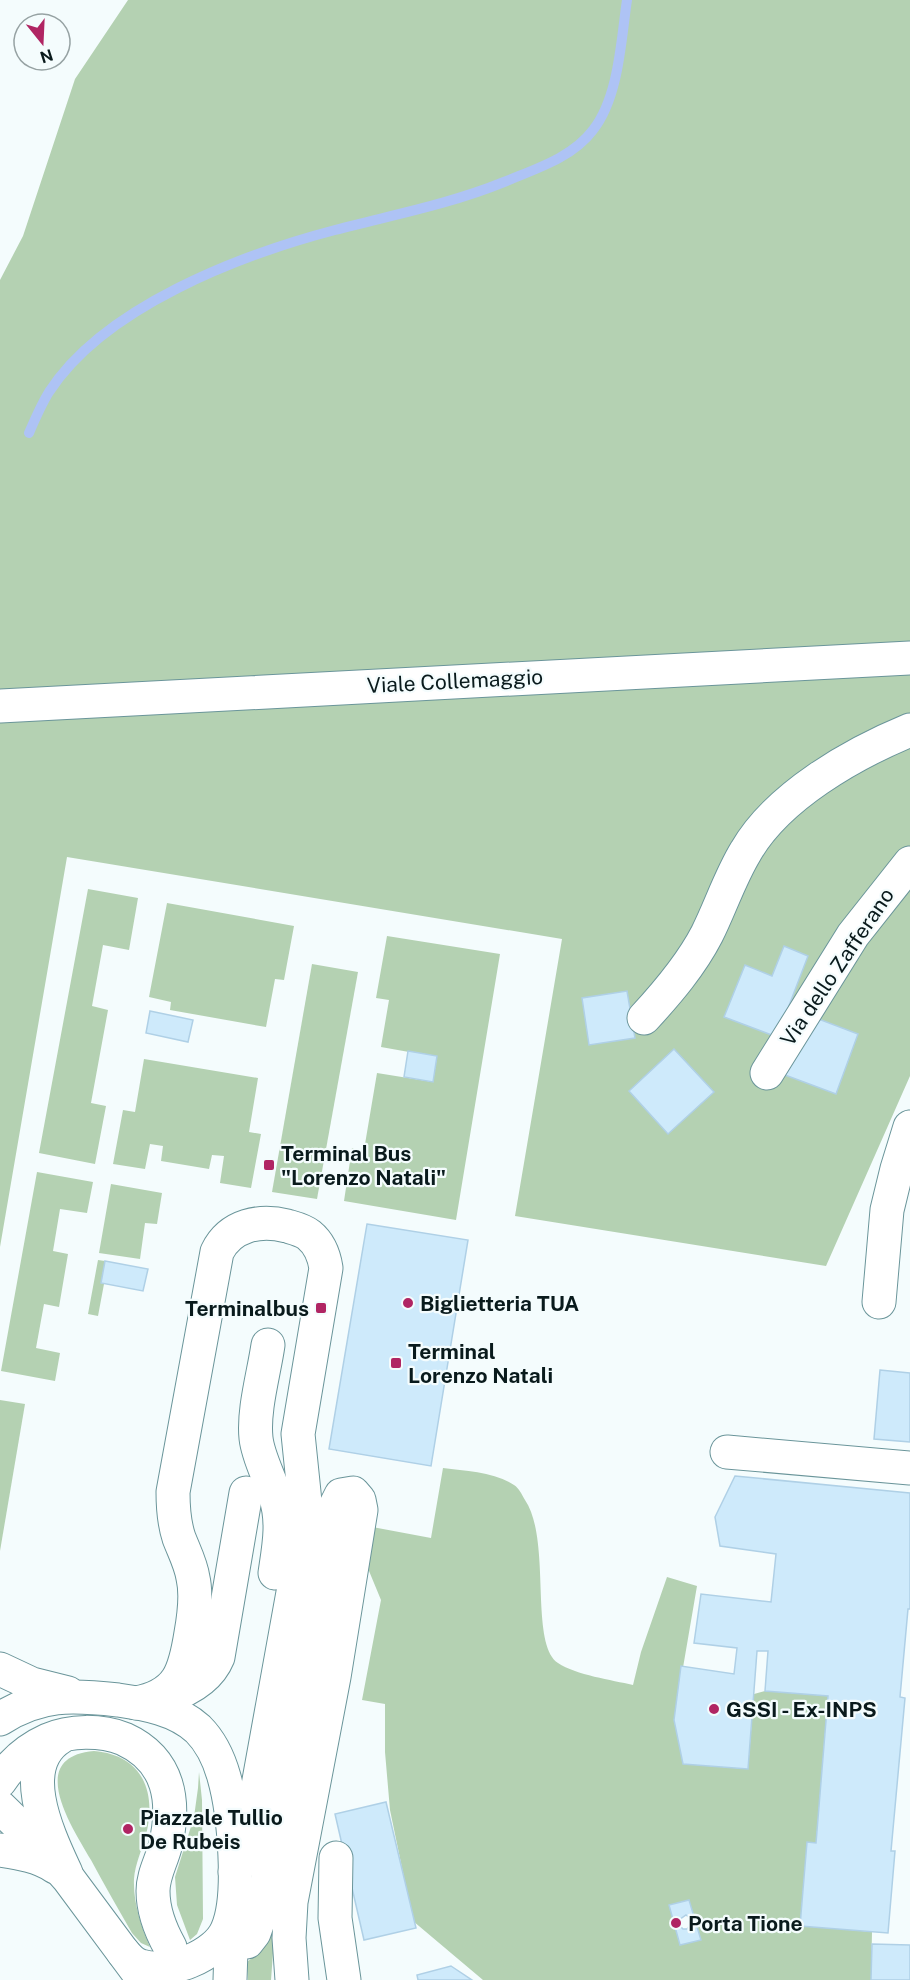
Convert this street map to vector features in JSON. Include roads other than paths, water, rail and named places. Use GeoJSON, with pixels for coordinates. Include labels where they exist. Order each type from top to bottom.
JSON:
{"type":"FeatureCollection","features":[{"type":"Feature","properties":{"kind":"main road","name":"Viale Collemaggio"},"geometry":{"type":"LineString","coordinates":[[0,706],[910,658]]}},
{"type":"Feature","properties":{"kind":"main road"},"geometry":{"type":"LineString","coordinates":[[644,1018],[692,959],[707,933],[741,859],[766,823],[792,799],[824,776],[889,739],[910,730]]}},
{"type":"Feature","properties":{"kind":"main road","name":"Via dello Zafferano"},"geometry":{"type":"LineString","coordinates":[[767,1074],[853,935],[910,863]]}},
{"type":"Feature","properties":{"kind":"main road"},"geometry":{"type":"LineString","coordinates":[[879,1302],[887,1210],[910,1127]]}},
{"type":"Feature","properties":{"kind":"main road"},"geometry":{"type":"LineString","coordinates":[[136,1703],[152,1700],[168,1689],[179,1678],[186,1663],[193,1619],[194,1581],[179,1536],[173,1492],[217,1252],[226,1237],[249,1225],[263,1223],[295,1228],[309,1235],[320,1246],[326,1268],[298,1434],[305,1502],[305,1526],[247,1846],[235,1872]]}},
{"type":"Feature","properties":{"kind":"main road"},"geometry":{"type":"LineString","coordinates":[[233,1833],[281,1525],[276,1497],[256,1438],[257,1412],[268,1345]]}},
{"type":"Feature","properties":{"kind":"main road"},"geometry":{"type":"LineString","coordinates":[[727,1452],[910,1468]]}},
{"type":"Feature","properties":{"kind":"main road"},"geometry":{"type":"LineString","coordinates":[[136,1703],[155,1701],[187,1689],[206,1675],[216,1663],[246,1493]]}},
{"type":"Feature","properties":{"kind":"main road"},"geometry":{"type":"LineString","coordinates":[[123,1953],[135,1964],[147,1968],[184,1963],[216,1946],[226,1932],[240,1929],[254,1933],[262,1910],[335,1507],[341,1496],[353,1493],[359,1500],[361,1510],[291,1902],[289,1938],[292,1980]]}},
{"type":"Feature","properties":{"kind":"main road"},"geometry":{"type":"LineString","coordinates":[[0,1669],[32,1684],[81,1696],[136,1703],[171,1712],[185,1719],[207,1740],[225,1779],[233,1833],[240,1929],[230,1980]]}},
{"type":"Feature","properties":{"kind":"main road"},"geometry":{"type":"LineString","coordinates":[[0,1719],[22,1707],[44,1699],[81,1696]]}},
{"type":"Feature","properties":{"kind":"main road"},"geometry":{"type":"LineString","coordinates":[[0,1781],[25,1754],[46,1741],[65,1734],[92,1733],[120,1738],[144,1750],[158,1766],[167,1790],[170,1813],[153,1894],[161,1927],[170,1947]]}},
{"type":"Feature","properties":{"kind":"main road"},"geometry":{"type":"LineString","coordinates":[[65,1734],[49,1745],[44,1754],[38,1771],[37,1789],[48,1831],[68,1878]]}},
{"type":"Feature","properties":{"kind":"main road"},"geometry":{"type":"LineString","coordinates":[[0,1807],[68,1878],[143,1980]]}},
{"type":"Feature","properties":{"kind":"main road"},"geometry":{"type":"LineString","coordinates":[[0,1850],[40,1859],[68,1878]]}},
{"type":"Feature","properties":{"kind":"main road"},"geometry":{"type":"LineString","coordinates":[[336,1858],[334,1907],[337,1944],[344,1980]]}},
{"type":"Feature","properties":{"kind":"main road"},"geometry":{"type":"LineString","coordinates":[[123,1953],[152,1980]]}},
{"type":"Feature","properties":{"kind":"waterway"},"geometry":{"type":"LineString","coordinates":[[29,433],[49,392],[73,362],[104,334],[177,288],[258,254],[298,241],[484,190],[540,167],[575,148],[602,117],[614,85],[627,0]]}},
{"type":"Feature","properties":{"kind":"place","name":"Terminal Bus \"Lorenzo Natali\""},"geometry":{"type":"Point","coordinates":[269,1165]}},
{"type":"Feature","properties":{"kind":"place","name":"Biglietteria TUA"},"geometry":{"type":"Point","coordinates":[408,1303]}},
{"type":"Feature","properties":{"kind":"place","name":"Terminalbus"},"geometry":{"type":"Point","coordinates":[321,1308]}},
{"type":"Feature","properties":{"kind":"place","name":"Terminal Lorenzo Natali"},"geometry":{"type":"Point","coordinates":[396,1363]}},
{"type":"Feature","properties":{"kind":"place","name":"GSSI - Ex-INPS"},"geometry":{"type":"Point","coordinates":[714,1709]}},
{"type":"Feature","properties":{"kind":"place","name":"Piazzale Tullio De Rubeis"},"geometry":{"type":"Point","coordinates":[128,1829]}},
{"type":"Feature","properties":{"kind":"place","name":"Porta Tione"},"geometry":{"type":"Point","coordinates":[676,1923]}}]}
